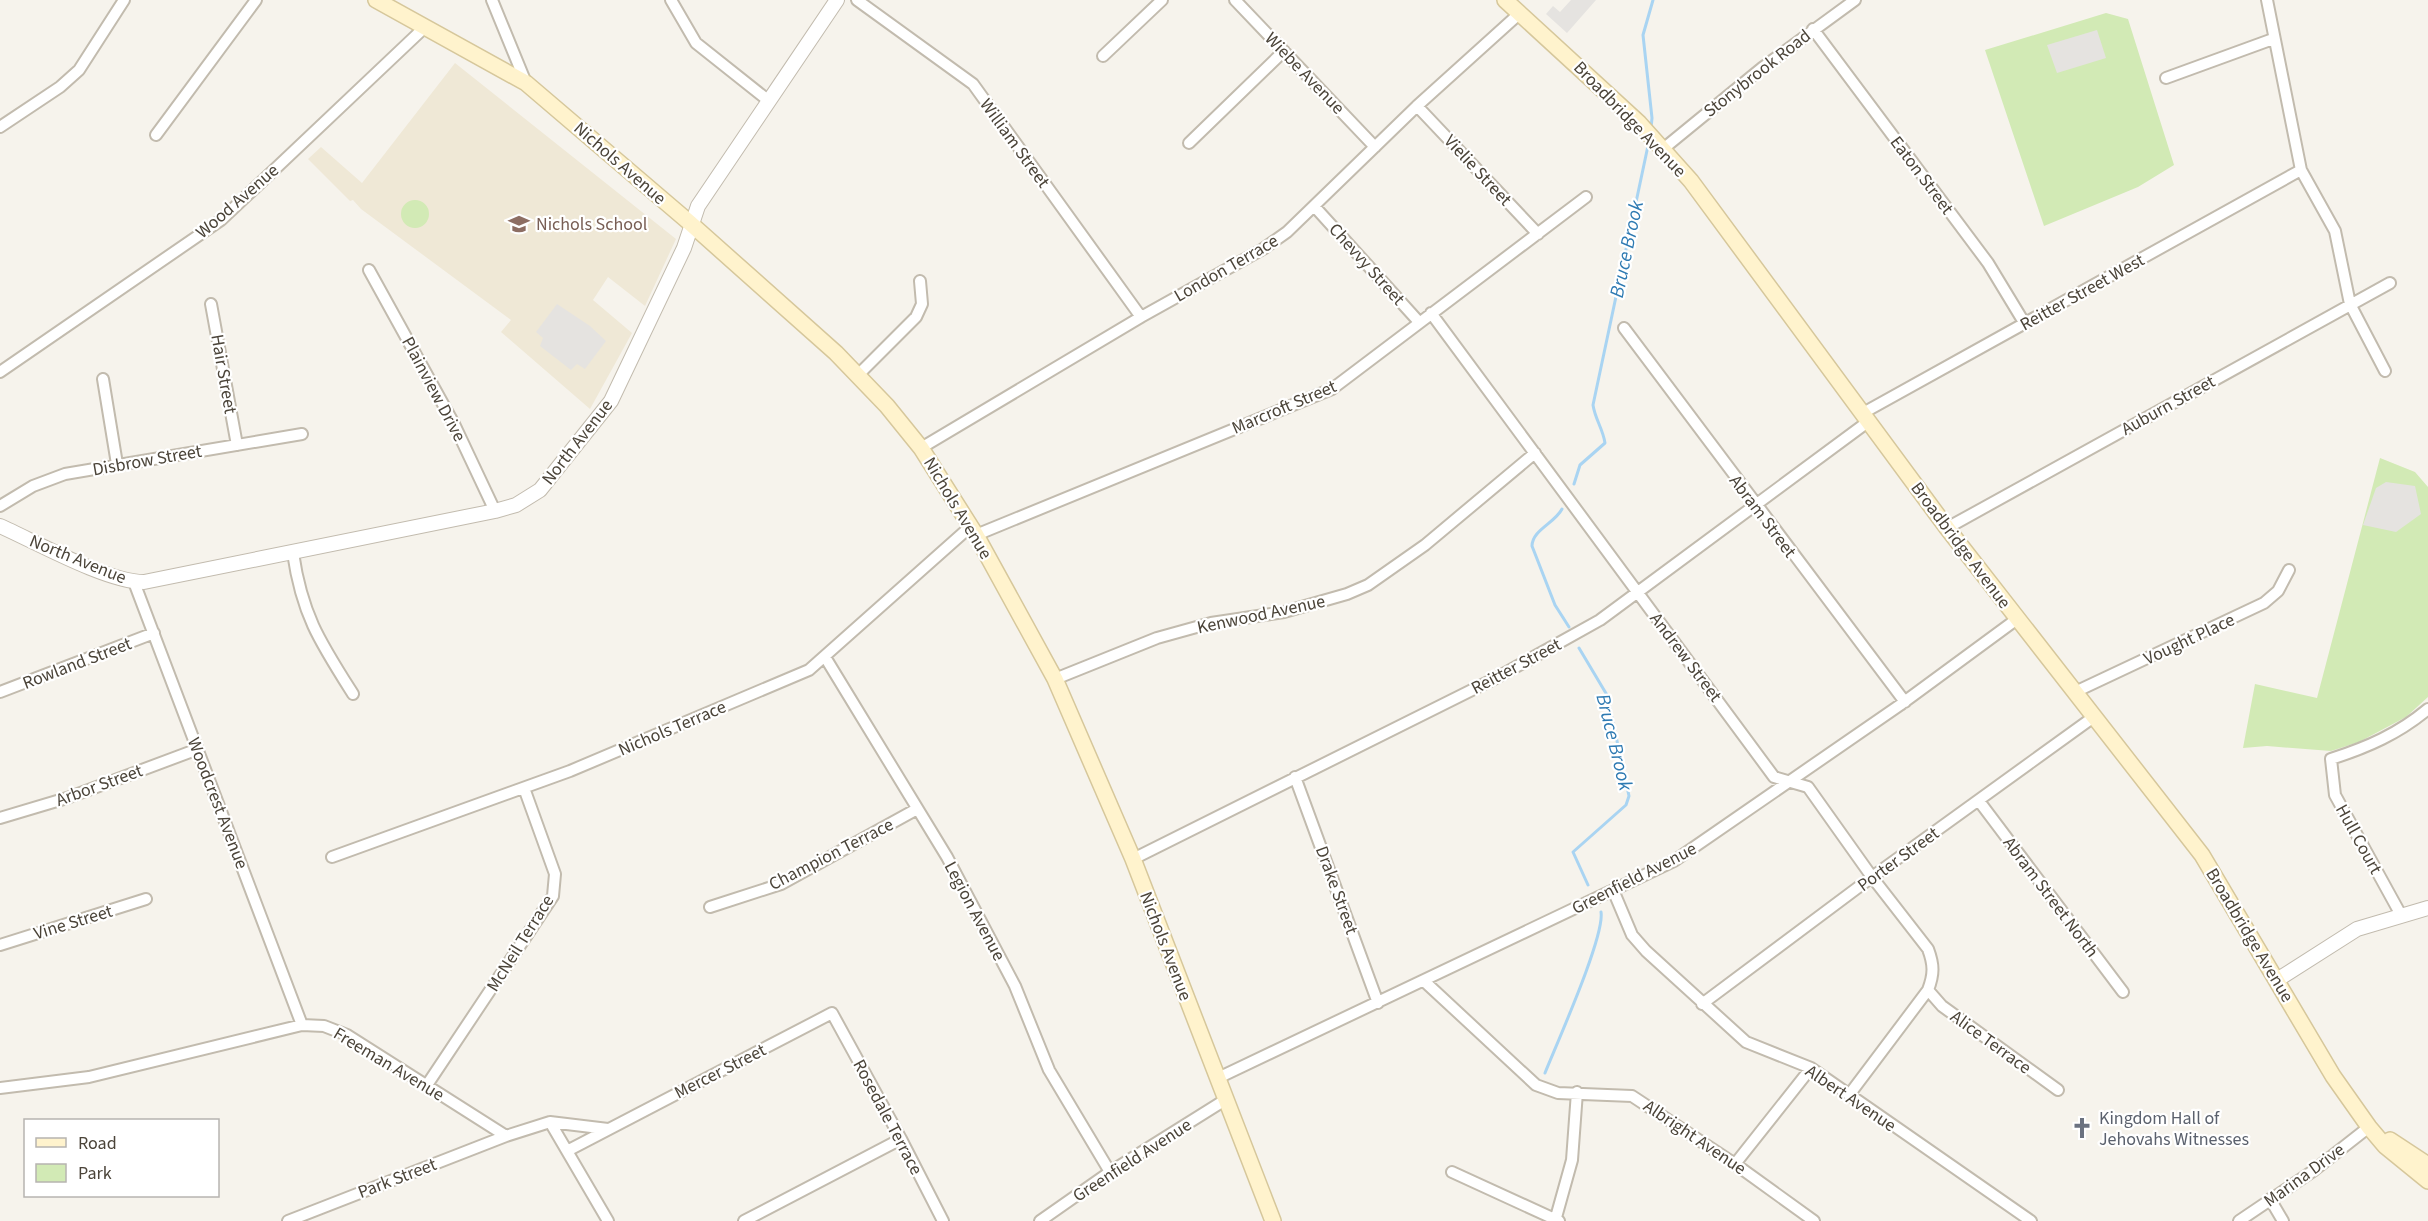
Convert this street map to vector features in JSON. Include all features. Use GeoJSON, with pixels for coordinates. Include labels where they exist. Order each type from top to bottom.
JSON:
{"type":"FeatureCollection","features":[{"type":"Feature","properties":{"kind":"main road","name":"Nichols Avenue"},"geometry":{"type":"LineString","coordinates":[[376,0],[526,83],[690,223],[858,375],[921,448],[974,531],[1055,679],[1132,859],[1274,1221]]}},
{"type":"Feature","properties":{"kind":"main road","name":"Broadbridge Avenue"},"geometry":{"type":"LineString","coordinates":[[1505,0],[1639,123],[1691,181],[1947,528],[2202,855],[2333,1076],[2369,1127],[2385,1146],[2428,1181]]}},
{"type":"Feature","properties":{"kind":"main road","name":"Broadbridge Avenue"},"geometry":{"type":"LineString","coordinates":[[2369,1127],[2428,1165]]}},
{"type":"Feature","properties":{"kind":"street"},"geometry":{"type":"LineString","coordinates":[[0,126],[60,87],[79,70],[124,0]]}},
{"type":"Feature","properties":{"kind":"street"},"geometry":{"type":"LineString","coordinates":[[156,135],[256,0]]}},
{"type":"Feature","properties":{"kind":"street"},"geometry":{"type":"LineString","coordinates":[[492,0],[526,83]]}},
{"type":"Feature","properties":{"kind":"street"},"geometry":{"type":"LineString","coordinates":[[671,0],[696,43],[769,101]]}},
{"type":"Feature","properties":{"kind":"street","name":"North Avenue"},"geometry":{"type":"LineString","coordinates":[[0,526],[104,573],[134,582],[292,553],[495,511],[516,505],[540,490],[611,401],[683,252],[690,223],[698,206],[837,0]]}},
{"type":"Feature","properties":{"kind":"street","name":"William Street"},"geometry":{"type":"LineString","coordinates":[[857,0],[973,84],[1141,317]]}},
{"type":"Feature","properties":{"kind":"street"},"geometry":{"type":"LineString","coordinates":[[1103,56],[1162,0]]}},
{"type":"Feature","properties":{"kind":"street","name":"Wiebe Avenue"},"geometry":{"type":"LineString","coordinates":[[1235,0],[1375,147]]}},
{"type":"Feature","properties":{"kind":"street","name":"Stonybrook Road"},"geometry":{"type":"LineString","coordinates":[[1660,145],[1855,0]]}},
{"type":"Feature","properties":{"kind":"street"},"geometry":{"type":"LineString","coordinates":[[2266,0],[2301,170],[2335,231],[2350,304],[2385,371]]}},
{"type":"Feature","properties":{"kind":"street","name":"London Terrace"},"geometry":{"type":"LineString","coordinates":[[921,448],[1141,317],[1263,249],[1287,232],[1417,106],[1520,13]]}},
{"type":"Feature","properties":{"kind":"street","name":"Wood Avenue"},"geometry":{"type":"LineString","coordinates":[[0,372],[220,220],[425,27]]}},
{"type":"Feature","properties":{"kind":"street","name":"Eaton Street"},"geometry":{"type":"LineString","coordinates":[[1813,29],[1988,263],[2025,324]]}},
{"type":"Feature","properties":{"kind":"street"},"geometry":{"type":"LineString","coordinates":[[2166,78],[2273,39]]}},
{"type":"Feature","properties":{"kind":"street"},"geometry":{"type":"LineString","coordinates":[[1189,143],[1284,51]]}},
{"type":"Feature","properties":{"kind":"street","name":"Vielie Street"},"geometry":{"type":"LineString","coordinates":[[1417,106],[1538,234]]}},
{"type":"Feature","properties":{"kind":"street","name":"Reitter Street West"},"geometry":{"type":"LineString","coordinates":[[1866,417],[1875,403],[2025,324],[2301,170]]}},
{"type":"Feature","properties":{"kind":"street","name":"Marcroft Street"},"geometry":{"type":"LineString","coordinates":[[974,531],[1332,388],[1586,197]]}},
{"type":"Feature","properties":{"kind":"street","name":"Chevvy Street"},"geometry":{"type":"LineString","coordinates":[[1314,206],[1419,322]]}},
{"type":"Feature","properties":{"kind":"street","name":"Plainview Drive"},"geometry":{"type":"LineString","coordinates":[[369,270],[454,424],[495,511]]}},
{"type":"Feature","properties":{"kind":"street"},"geometry":{"type":"LineString","coordinates":[[858,375],[916,317],[922,304],[920,281]]}},
{"type":"Feature","properties":{"kind":"street","name":"Auburn Street"},"geometry":{"type":"LineString","coordinates":[[1947,528],[2390,284]]}},
{"type":"Feature","properties":{"kind":"street","name":"Hair Street"},"geometry":{"type":"LineString","coordinates":[[210,304],[237,445]]}},
{"type":"Feature","properties":{"kind":"street","name":"Andrew Street"},"geometry":{"type":"LineString","coordinates":[[1431,313],[1774,777],[1808,787],[1872,877],[1928,949],[1933,962],[1934,975],[1928,990]]}},
{"type":"Feature","properties":{"kind":"street","name":"Abram Street"},"geometry":{"type":"LineString","coordinates":[[1624,328],[1755,506],[1905,702]]}},
{"type":"Feature","properties":{"kind":"street"},"geometry":{"type":"LineString","coordinates":[[103,379],[117,464]]}},
{"type":"Feature","properties":{"kind":"street","name":"Reitter Street"},"geometry":{"type":"LineString","coordinates":[[1132,859],[1564,642],[1600,620],[1755,506],[1866,417]]}},
{"type":"Feature","properties":{"kind":"street","name":"Disbrow Street"},"geometry":{"type":"LineString","coordinates":[[0,506],[50,479],[117,464],[302,434]]}},
{"type":"Feature","properties":{"kind":"street","name":"Kenwood Avenue"},"geometry":{"type":"LineString","coordinates":[[1055,679],[1157,638],[1211,623],[1284,612],[1347,594],[1368,585],[1425,545],[1536,453]]}},
{"type":"Feature","properties":{"kind":"street","name":"Nichols Terrace"},"geometry":{"type":"LineString","coordinates":[[332,857],[524,788],[798,675],[825,657],[974,531]]}},
{"type":"Feature","properties":{"kind":"street"},"geometry":{"type":"LineString","coordinates":[[292,553],[302,602],[309,622],[353,694]]}},
{"type":"Feature","properties":{"kind":"street","name":"Vought Place"},"geometry":{"type":"LineString","coordinates":[[2075,692],[2264,603],[2278,591],[2289,570]]}},
{"type":"Feature","properties":{"kind":"street","name":"Woodcrest Avenue"},"geometry":{"type":"LineString","coordinates":[[134,582],[302,1025]]}},
{"type":"Feature","properties":{"kind":"street","name":"Greenfield Avenue"},"geometry":{"type":"LineString","coordinates":[[1218,1078],[1674,861],[1791,783],[2016,619]]}},
{"type":"Feature","properties":{"kind":"street","name":"Rowland Street"},"geometry":{"type":"LineString","coordinates":[[0,692],[154,633]]}},
{"type":"Feature","properties":{"kind":"street","name":"Legion Avenue"},"geometry":{"type":"LineString","coordinates":[[825,657],[947,857],[1015,986],[1049,1070],[1110,1172]]}},
{"type":"Feature","properties":{"kind":"street","name":"Hull Court"},"geometry":{"type":"LineString","coordinates":[[2401,915],[2335,795],[2331,759],[2374,745],[2406,727],[2428,709]]}},
{"type":"Feature","properties":{"kind":"street","name":"Porter Street"},"geometry":{"type":"LineString","coordinates":[[1702,1004],[1872,877],[2095,716]]}},
{"type":"Feature","properties":{"kind":"street","name":"Arbor Street"},"geometry":{"type":"LineString","coordinates":[[0,818],[67,798],[198,749]]}},
{"type":"Feature","properties":{"kind":"street","name":"Drake Street"},"geometry":{"type":"LineString","coordinates":[[1296,777],[1378,1003]]}},
{"type":"Feature","properties":{"kind":"street","name":"McNeil Terrace"},"geometry":{"type":"LineString","coordinates":[[427,1085],[553,896],[555,874],[524,788]]}},
{"type":"Feature","properties":{"kind":"street","name":"Abram Street North"},"geometry":{"type":"LineString","coordinates":[[1979,801],[2123,992]]}},
{"type":"Feature","properties":{"kind":"street","name":"Champion Terrace"},"geometry":{"type":"LineString","coordinates":[[710,907],[781,884],[917,809]]}},
{"type":"Feature","properties":{"kind":"street","name":"Albert Avenue"},"geometry":{"type":"LineString","coordinates":[[1613,890],[1632,935],[1702,1004],[1756,1048],[1811,1068],[2031,1221]]}},
{"type":"Feature","properties":{"kind":"street","name":"Vine Street"},"geometry":{"type":"LineString","coordinates":[[0,945],[146,899]]}},
{"type":"Feature","properties":{"kind":"street"},"geometry":{"type":"LineString","coordinates":[[2277,980],[2357,928],[2428,908]]}},
{"type":"Feature","properties":{"kind":"street","name":"Albright Avenue"},"geometry":{"type":"LineString","coordinates":[[1424,981],[1529,1080],[1551,1091],[1632,1096],[1735,1164],[1814,1221]]}},
{"type":"Feature","properties":{"kind":"street"},"geometry":{"type":"LineString","coordinates":[[1849,1095],[1928,990]]}},
{"type":"Feature","properties":{"kind":"street","name":"Alice Terrace"},"geometry":{"type":"LineString","coordinates":[[1928,990],[1942,1006],[2058,1090]]}},
{"type":"Feature","properties":{"kind":"street","name":"Mercer Street"},"geometry":{"type":"LineString","coordinates":[[567,1150],[832,1013]]}},
{"type":"Feature","properties":{"kind":"street","name":"Rosedale Terrace"},"geometry":{"type":"LineString","coordinates":[[832,1013],[902,1139],[943,1221]]}},
{"type":"Feature","properties":{"kind":"street","name":"Freeman Avenue"},"geometry":{"type":"LineString","coordinates":[[0,1088],[88,1077],[302,1025],[324,1026],[339,1031],[506,1136]]}},
{"type":"Feature","properties":{"kind":"street"},"geometry":{"type":"LineString","coordinates":[[1735,1164],[1811,1068]]}},
{"type":"Feature","properties":{"kind":"street"},"geometry":{"type":"LineString","coordinates":[[1452,1172],[1557,1220],[1572,1160],[1577,1092]]}},
{"type":"Feature","properties":{"kind":"street","name":"Greenfield Avenue"},"geometry":{"type":"LineString","coordinates":[[1040,1221],[1110,1172],[1225,1100]]}},
{"type":"Feature","properties":{"kind":"street"},"geometry":{"type":"LineString","coordinates":[[506,1136],[550,1122],[609,1129]]}},
{"type":"Feature","properties":{"kind":"street"},"geometry":{"type":"LineString","coordinates":[[550,1122],[608,1221]]}},
{"type":"Feature","properties":{"kind":"street","name":"Marina Drive"},"geometry":{"type":"LineString","coordinates":[[2239,1221],[2369,1127]]}},
{"type":"Feature","properties":{"kind":"street","name":"Park Street"},"geometry":{"type":"LineString","coordinates":[[288,1221],[506,1136]]}},
{"type":"Feature","properties":{"kind":"street"},"geometry":{"type":"LineString","coordinates":[[744,1221],[902,1139]]}},
{"type":"Feature","properties":{"kind":"street"},"geometry":{"type":"LineString","coordinates":[[2270,1199],[2283,1221]]}},
{"type":"Feature","properties":{"kind":"shaded area"},"geometry":{"type":"Polygon","coordinates":[[[1571,0],[1596,0],[1567,33],[1546,14],[1553,6],[1560,12],[1571,0]]]}},
{"type":"Feature","properties":{"kind":"shaded area"},"geometry":{"type":"Polygon","coordinates":[[[2097,30],[2106,58],[2057,73],[2047,45],[2097,30]]]}},
{"type":"Feature","properties":{"kind":"shaded area","name":"Nichols School"},"geometry":{"type":"Polygon","coordinates":[[[455,63],[676,239],[645,306],[608,277],[593,300],[632,333],[590,409],[501,332],[511,320],[361,209],[353,200],[350,201],[308,159],[321,147],[362,183],[455,63]]]}},
{"type":"Feature","properties":{"kind":"shaded area"},"geometry":{"type":"Polygon","coordinates":[[[557,304],[590,326],[606,341],[585,369],[577,364],[571,370],[540,346],[543,338],[536,332],[557,304]]]}},
{"type":"Feature","properties":{"kind":"shaded area"},"geometry":{"type":"Polygon","coordinates":[[[2386,482],[2415,486],[2421,514],[2396,532],[2363,525],[2376,488],[2386,482]]]}},
{"type":"Feature","properties":{"kind":"green space"},"geometry":{"type":"Polygon","coordinates":[[[2106,13],[2128,19],[2174,165],[2138,187],[2044,226],[1985,50],[2106,13]]]}},
{"type":"Feature","properties":{"kind":"green space"},"geometry":{"type":"Polygon","coordinates":[[[415,200],[425,204],[429,214],[425,224],[415,228],[405,224],[401,214],[405,204],[415,200]]]}},
{"type":"Feature","properties":{"kind":"green space"},"geometry":{"type":"Polygon","coordinates":[[[2380,458],[2415,472],[2428,487],[2428,697],[2406,717],[2359,742],[2331,751],[2267,746],[2243,748],[2255,684],[2317,698],[2380,458]]]}},
{"type":"Feature","properties":{"kind":"waterway","name":"Bruce Brook"},"geometry":{"type":"LineString","coordinates":[[1651,128],[1652,118],[1643,35],[1653,0]]}},
{"type":"Feature","properties":{"kind":"waterway","name":"Bruce Brook"},"geometry":{"type":"LineString","coordinates":[[1574,484],[1580,465],[1605,443],[1593,405],[1649,141]]}},
{"type":"Feature","properties":{"kind":"waterway","name":"Bruce Brook"},"geometry":{"type":"LineString","coordinates":[[1562,509],[1536,535],[1532,546],[1555,605],[1569,627]]}},
{"type":"Feature","properties":{"kind":"waterway","name":"Bruce Brook"},"geometry":{"type":"LineString","coordinates":[[1579,648],[1607,695],[1629,796],[1626,805],[1573,852],[1588,885]]}},
{"type":"Feature","properties":{"kind":"waterway","name":"Bruce Brook"},"geometry":{"type":"LineString","coordinates":[[1545,1073],[1588,966],[1596,943],[1601,912]]}},
{"type":"Feature","properties":{"kind":"place","name":"Nichols School"},"geometry":{"type":"Point","coordinates":[519,224]}},
{"type":"Feature","properties":{"kind":"place","name":"Kingdom Hall of Jehovahs Witnesses"},"geometry":{"type":"Point","coordinates":[2082,1128]}}]}
